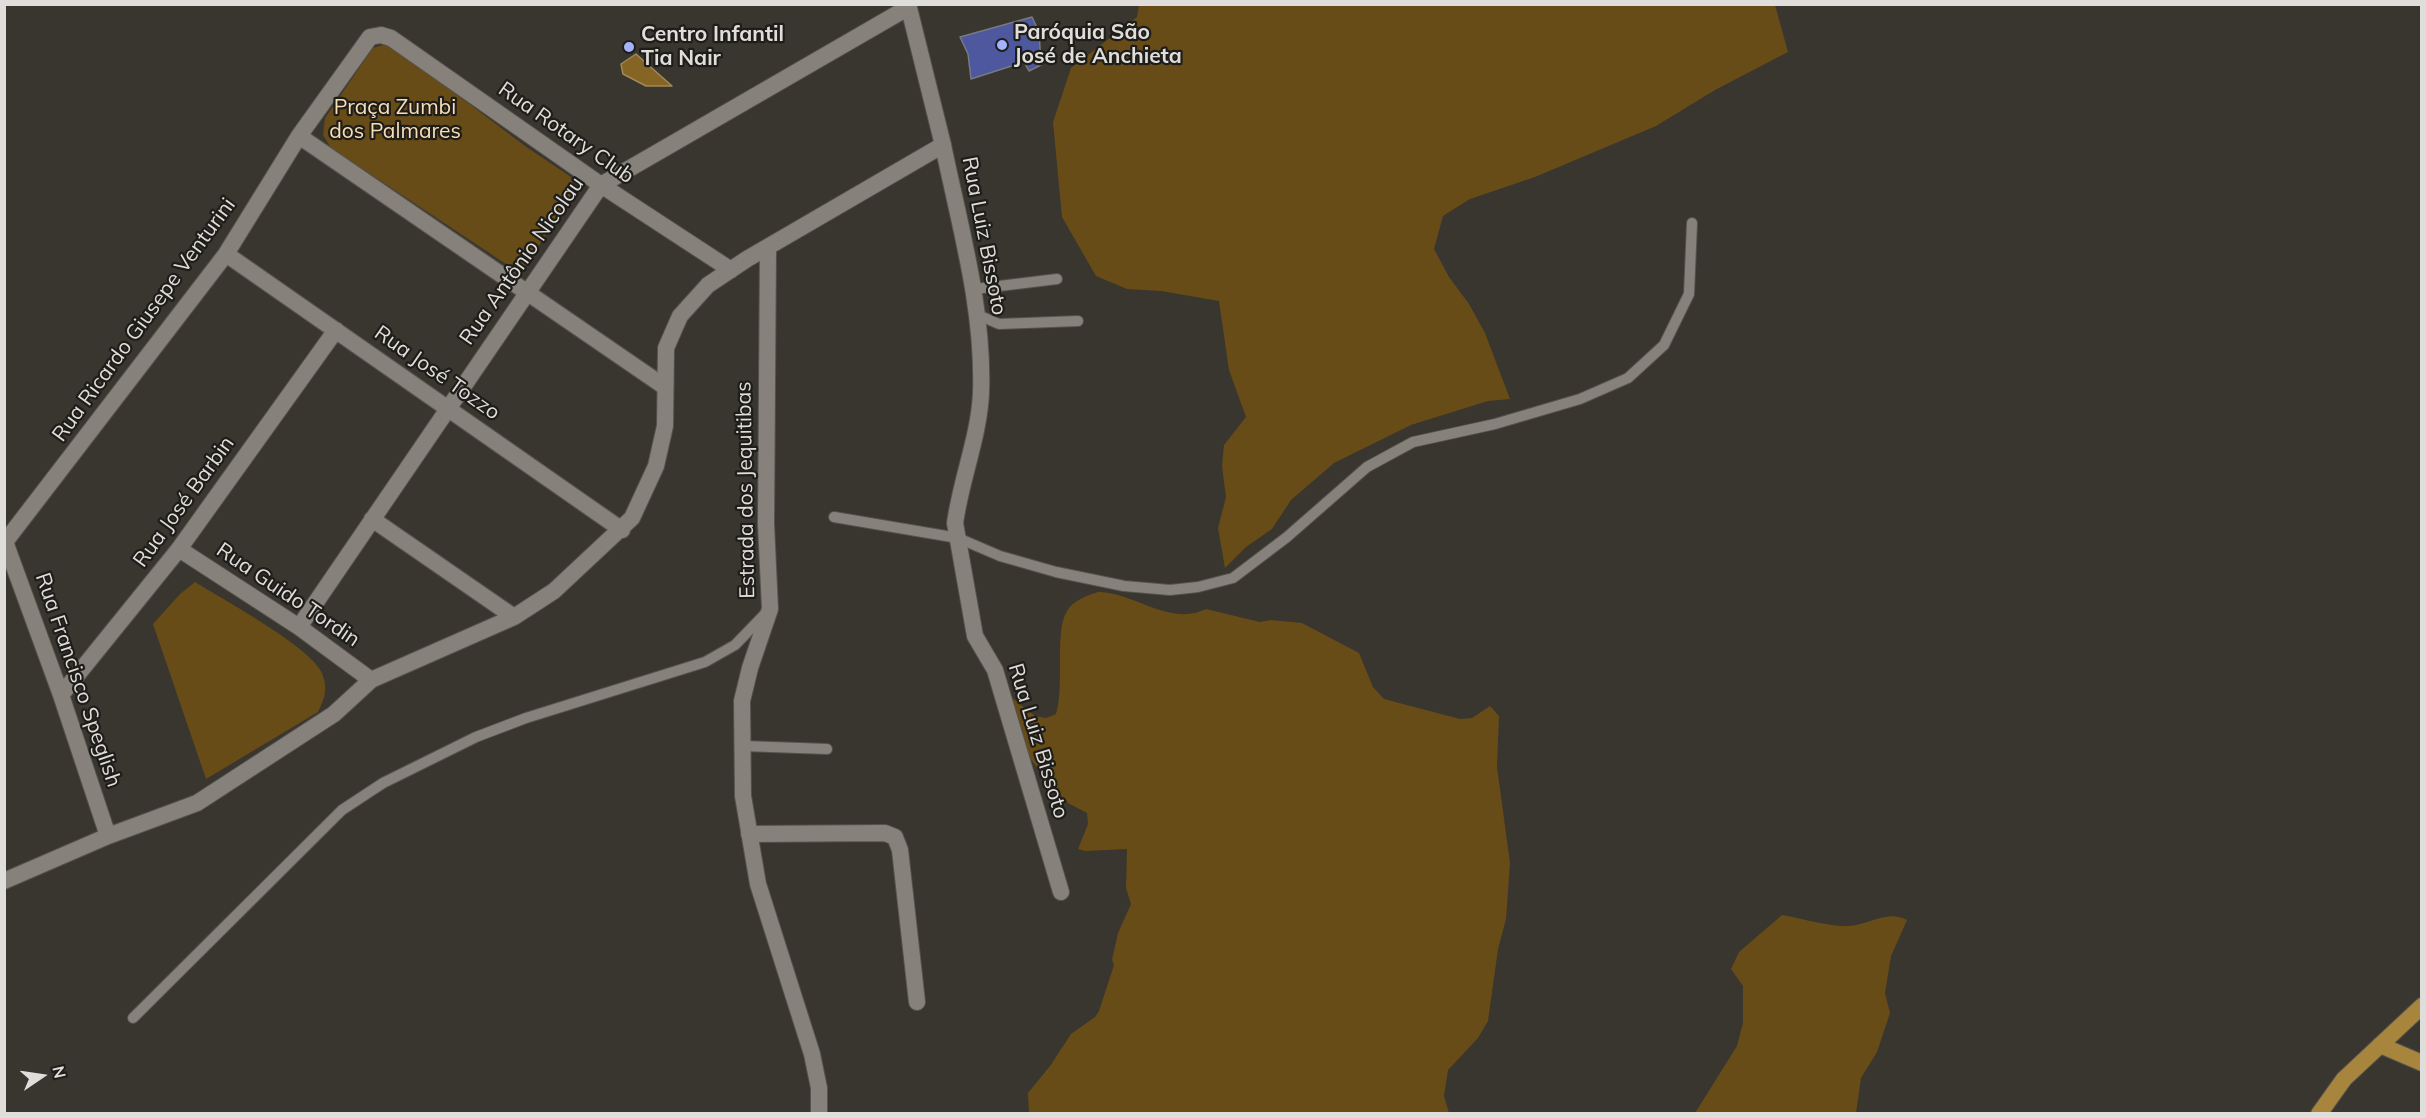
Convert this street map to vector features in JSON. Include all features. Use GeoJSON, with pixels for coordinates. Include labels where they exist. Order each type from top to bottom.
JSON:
{"type":"FeatureCollection","features":[{"type":"Feature","properties":{"kind":"main road"},"geometry":{"type":"LineString","coordinates":[[2319,1113],[2344,1079],[2421,1006]]}},
{"type":"Feature","properties":{"kind":"main road"},"geometry":{"type":"LineString","coordinates":[[2380,1046],[2421,1064]]}},
{"type":"Feature","properties":{"kind":"street","name":"Rua Luiz Bissoto"},"geometry":{"type":"LineString","coordinates":[[909,6],[943,145],[966,259],[975,289],[978,315],[981,394],[971,454],[957,506],[955,523],[975,636],[995,670],[1061,892]]}},
{"type":"Feature","properties":{"kind":"street","name":"Rua Antônio Nicolau"},"geometry":{"type":"LineString","coordinates":[[299,627],[601,185],[909,6]]}},
{"type":"Feature","properties":{"kind":"street","name":"Rua Rotary Club"},"geometry":{"type":"LineString","coordinates":[[376,35],[391,38],[601,185],[731,270]]}},
{"type":"Feature","properties":{"kind":"street","name":"Rua Ricardo Giusepe Venturini"},"geometry":{"type":"LineString","coordinates":[[5,541],[226,254],[299,136],[370,37],[376,35]]}},
{"type":"Feature","properties":{"kind":"street"},"geometry":{"type":"LineString","coordinates":[[299,136],[665,387]]}},
{"type":"Feature","properties":{"kind":"street"},"geometry":{"type":"LineString","coordinates":[[4,880],[108,836],[197,803],[334,714],[371,680],[514,617],[554,591],[622,530],[632,518],[656,465],[665,426],[666,348],[681,316],[708,285],[943,145]]}},
{"type":"Feature","properties":{"kind":"street","name":"Estrada dos Jequitibas"},"geometry":{"type":"LineString","coordinates":[[768,248],[766,524],[770,609],[750,668],[742,701],[743,796],[758,884],[812,1054],[819,1088],[819,1113]]}},
{"type":"Feature","properties":{"kind":"street","name":"Rua José Tozzo"},"geometry":{"type":"LineString","coordinates":[[226,254],[622,530]]}},
{"type":"Feature","properties":{"kind":"street","name":"Rua José Barbin"},"geometry":{"type":"LineString","coordinates":[[61,695],[179,549],[336,330]]}},
{"type":"Feature","properties":{"kind":"street"},"geometry":{"type":"LineString","coordinates":[[372,519],[514,617]]}},
{"type":"Feature","properties":{"kind":"street","name":"Rua Francisco Speglish"},"geometry":{"type":"LineString","coordinates":[[5,541],[61,695],[108,836]]}},
{"type":"Feature","properties":{"kind":"street","name":"Rua Guido Tordin"},"geometry":{"type":"LineString","coordinates":[[179,549],[299,627],[371,680]]}},
{"type":"Feature","properties":{"kind":"street"},"geometry":{"type":"LineString","coordinates":[[749,834],[885,833],[895,837],[900,849],[917,1002]]}},
{"type":"Feature","properties":{"kind":"lane"},"geometry":{"type":"LineString","coordinates":[[834,517],[958,538],[1000,556],[1056,572],[1124,586],[1170,590],[1198,587],[1233,578],[1287,537],[1367,467],[1413,442],[1495,423],[1569,402],[1628,378],[1664,345],[1689,294],[1692,223]]}},
{"type":"Feature","properties":{"kind":"lane"},"geometry":{"type":"LineString","coordinates":[[975,289],[1058,279]]}},
{"type":"Feature","properties":{"kind":"lane"},"geometry":{"type":"LineString","coordinates":[[978,315],[999,324],[1078,321]]}},
{"type":"Feature","properties":{"kind":"lane"},"geometry":{"type":"LineString","coordinates":[[133,1018],[342,810],[384,783],[476,737],[526,718],[705,662],[735,645],[770,609]]}},
{"type":"Feature","properties":{"kind":"lane"},"geometry":{"type":"LineString","coordinates":[[744,746],[827,749]]}},
{"type":"Feature","properties":{"kind":"green space"},"geometry":{"type":"Polygon","coordinates":[[[1139,5],[1775,5],[1788,52],[1715,90],[1656,126],[1535,177],[1470,199],[1443,216],[1434,249],[1485,333],[1510,399],[1488,401],[1411,425],[1334,463],[1291,500],[1272,529],[1246,547],[1225,568],[1218,528],[1226,497],[1222,466],[1224,445],[1246,417],[1229,370],[1219,301],[1161,291],[1127,289],[1096,276],[1062,217],[1053,122],[1071,68],[1137,17],[1139,5]]]}},
{"type":"Feature","properties":{"kind":"green space","name":"Praça Zumbi dos Palmares"},"geometry":{"type":"Polygon","coordinates":[[[383,45],[394,47],[525,146],[571,177],[575,191],[526,265],[519,269],[512,268],[331,148],[323,135],[325,118],[373,48],[383,45]]]}},
{"type":"Feature","properties":{"kind":"green space"},"geometry":{"type":"Polygon","coordinates":[[[195,582],[264,624],[301,650],[322,673],[325,688],[318,712],[206,779],[153,624],[180,594],[195,582]]]}},
{"type":"Feature","properties":{"kind":"green space"},"geometry":{"type":"Polygon","coordinates":[[[1098,592],[1112,593],[1166,612],[1179,614],[1206,609],[1260,622],[1271,620],[1302,623],[1359,653],[1373,687],[1384,699],[1460,719],[1472,718],[1490,706],[1499,716],[1497,767],[1510,863],[1506,919],[1498,949],[1488,1021],[1478,1038],[1448,1070],[1444,1096],[1449,1113],[1029,1113],[1028,1093],[1050,1066],[1071,1034],[1095,1017],[1099,1011],[1114,965],[1112,960],[1118,933],[1131,904],[1126,888],[1127,849],[1085,851],[1078,849],[1088,824],[1087,813],[1068,803],[1049,783],[1009,731],[997,686],[1035,716],[1046,718],[1056,714],[1060,689],[1060,645],[1063,620],[1073,604],[1098,592]]]}},
{"type":"Feature","properties":{"kind":"green space"},"geometry":{"type":"Polygon","coordinates":[[[1782,915],[1841,926],[1893,916],[1907,920],[1891,956],[1885,993],[1890,1013],[1877,1052],[1861,1078],[1856,1113],[1695,1113],[1737,1046],[1743,1023],[1743,986],[1731,969],[1739,952],[1782,915]]]}},
{"type":"Feature","properties":{"kind":"shaded area"},"geometry":{"type":"Polygon","coordinates":[[[636,54],[672,86],[646,86],[623,74],[621,64],[636,54]]]}},
{"type":"Feature","properties":{"kind":"building","name":"Paróquia São José de Anchieta"},"geometry":{"type":"Polygon","coordinates":[[[1032,17],[1039,32],[1041,65],[1029,71],[1024,62],[971,79],[968,54],[960,37],[1032,17]]]}},
{"type":"Feature","properties":{"kind":"place","name":"Paróquia São José de Anchieta"},"geometry":{"type":"Point","coordinates":[1002,45]}},
{"type":"Feature","properties":{"kind":"place","name":"Centro Infantil Tia Nair"},"geometry":{"type":"Point","coordinates":[629,47]}}]}
